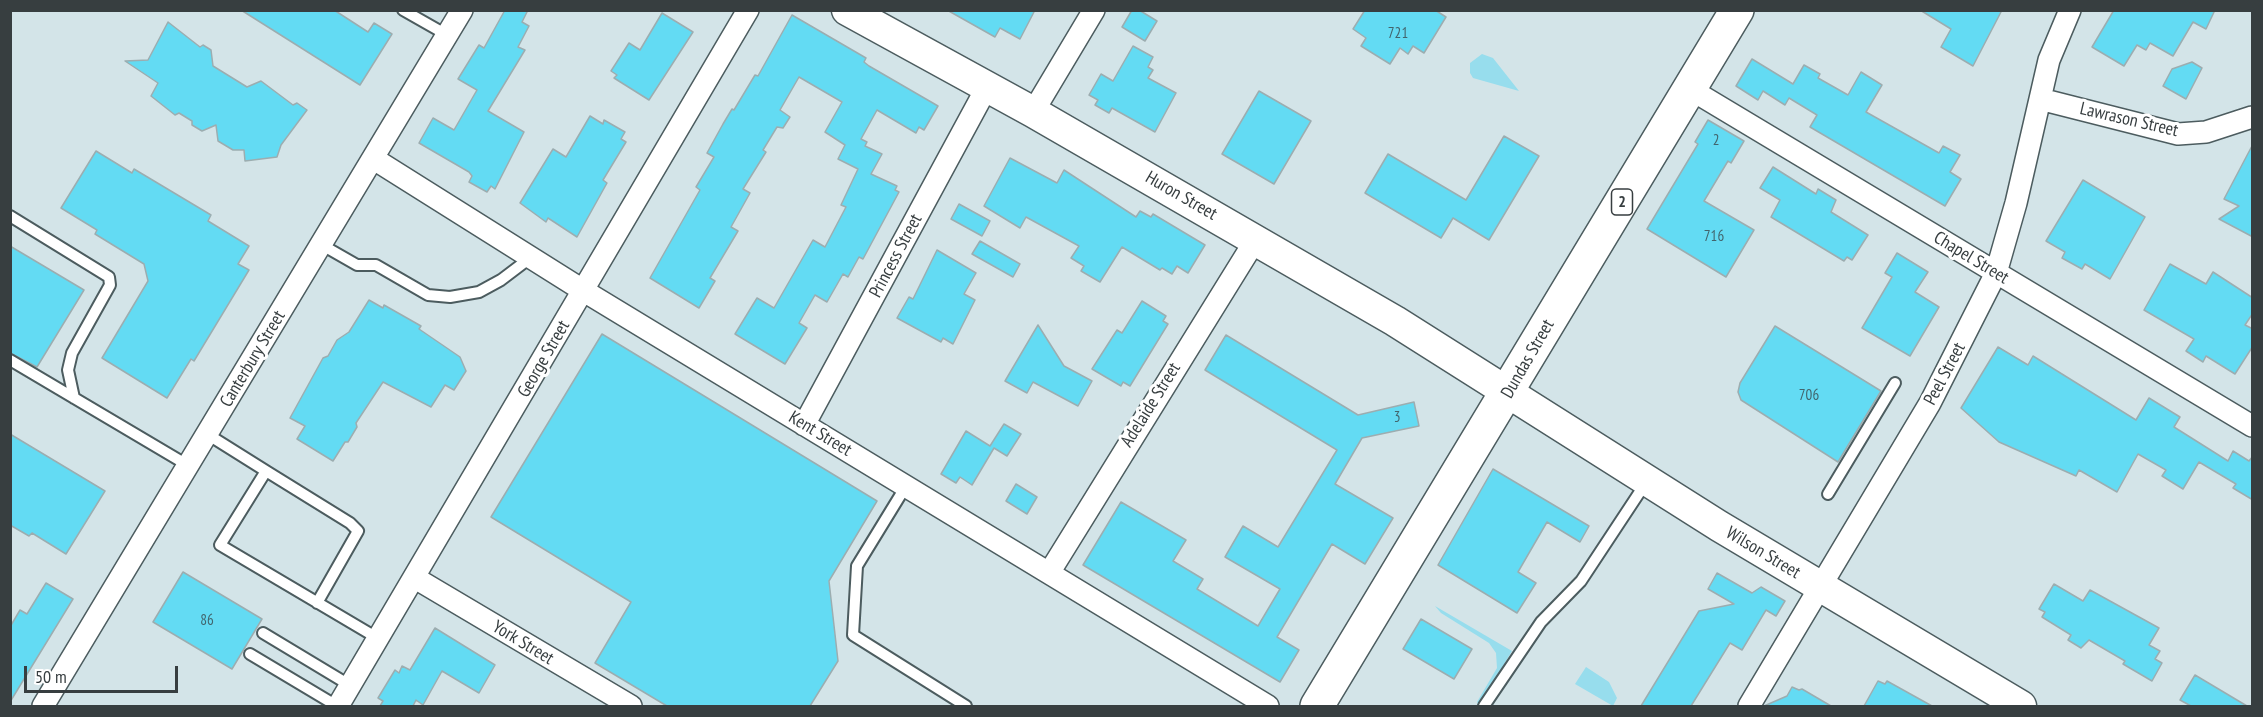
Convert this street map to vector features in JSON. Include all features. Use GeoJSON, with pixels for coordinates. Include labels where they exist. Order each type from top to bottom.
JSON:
{"type":"FeatureCollection","features":[{"type":"Feature","properties":{"kind":"main road","name":"Huron Street"},"geometry":{"type":"LineString","coordinates":[[847,10],[1033,112],[1256,239],[1395,321],[1508,393]]}},
{"type":"Feature","properties":{"kind":"main road","name":"Dundas Street"},"geometry":{"type":"LineString","coordinates":[[1317,706],[1508,393],[1737,10]]}},
{"type":"Feature","properties":{"kind":"main road","name":"Wilson Street"},"geometry":{"type":"LineString","coordinates":[[1508,393],[1820,587],[2021,706]]}},
{"type":"Feature","properties":{"kind":"street","name":"Canterbury Street"},"geometry":{"type":"LineString","coordinates":[[42,706],[189,466],[462,10]]}},
{"type":"Feature","properties":{"kind":"street","name":"George Street"},"geometry":{"type":"LineString","coordinates":[[338,706],[748,10]]}},
{"type":"Feature","properties":{"kind":"street"},"geometry":{"type":"LineString","coordinates":[[1033,112],[1094,10]]}},
{"type":"Feature","properties":{"kind":"street","name":"Peel Street"},"geometry":{"type":"LineString","coordinates":[[1749,706],[1930,403],[1996,273],[2049,60],[2070,10]]}},
{"type":"Feature","properties":{"kind":"street","name":"Princess Street"},"geometry":{"type":"LineString","coordinates":[[804,425],[987,87]]}},
{"type":"Feature","properties":{"kind":"street","name":"Chapel Street"},"geometry":{"type":"LineString","coordinates":[[1690,89],[2253,426]]}},
{"type":"Feature","properties":{"kind":"street","name":"Lawrason Street"},"geometry":{"type":"LineString","coordinates":[[2040,99],[2178,134],[2206,132],[2253,117]]}},
{"type":"Feature","properties":{"kind":"street","name":"Kent Street"},"geometry":{"type":"LineString","coordinates":[[374,159],[530,258],[1268,706]]}},
{"type":"Feature","properties":{"kind":"street","name":"Adelaide Street"},"geometry":{"type":"LineString","coordinates":[[1049,573],[1256,239]]}},
{"type":"Feature","properties":{"kind":"street","name":"York Street"},"geometry":{"type":"LineString","coordinates":[[415,578],[631,706]]}},
{"type":"Feature","properties":{"kind":"lane"},"geometry":{"type":"LineString","coordinates":[[403,10],[447,35]]}},
{"type":"Feature","properties":{"kind":"lane"},"geometry":{"type":"LineString","coordinates":[[10,216],[109,277],[110,285],[72,353],[68,370],[74,398]]}},
{"type":"Feature","properties":{"kind":"lane"},"geometry":{"type":"LineString","coordinates":[[322,245],[357,265],[376,265],[428,295],[450,297],[479,292],[501,280],[530,258]]}},
{"type":"Feature","properties":{"kind":"lane"},"geometry":{"type":"LineString","coordinates":[[10,360],[189,466]]}},
{"type":"Feature","properties":{"kind":"lane"},"geometry":{"type":"LineString","coordinates":[[1828,494],[1895,383]]}},
{"type":"Feature","properties":{"kind":"lane"},"geometry":{"type":"LineString","coordinates":[[207,434],[350,523],[358,531],[317,603]]}},
{"type":"Feature","properties":{"kind":"lane"},"geometry":{"type":"LineString","coordinates":[[266,471],[220,545],[379,639]]}},
{"type":"Feature","properties":{"kind":"lane"},"geometry":{"type":"LineString","coordinates":[[1484,706],[1540,622],[1581,581],[1647,480]]}},
{"type":"Feature","properties":{"kind":"lane"},"geometry":{"type":"LineString","coordinates":[[906,486],[857,566],[853,635],[966,706]]}},
{"type":"Feature","properties":{"kind":"lane"},"geometry":{"type":"LineString","coordinates":[[263,633],[351,686]]}},
{"type":"Feature","properties":{"kind":"lane"},"geometry":{"type":"LineString","coordinates":[[250,654],[338,706]]}},
{"type":"Feature","properties":{"kind":"shaded area"},"geometry":{"type":"Polygon","coordinates":[[[1482,54],[1493,58],[1519,91],[1473,78],[1470,73],[1470,63],[1482,54]]]}},
{"type":"Feature","properties":{"kind":"shaded area"},"geometry":{"type":"Polygon","coordinates":[[[1435,606],[1512,651],[1479,706],[1477,702],[1497,668],[1496,653],[1489,643],[1441,613],[1435,606]]]}},
{"type":"Feature","properties":{"kind":"shaded area"},"geometry":{"type":"Polygon","coordinates":[[[1586,667],[1609,682],[1617,698],[1613,706],[1575,684],[1586,667]]]}},
{"type":"Feature","properties":{"kind":"building"},"geometry":{"type":"Polygon","coordinates":[[[241,10],[334,10],[368,32],[374,23],[392,34],[360,85],[241,10]]]}},
{"type":"Feature","properties":{"kind":"building"},"geometry":{"type":"Polygon","coordinates":[[[505,10],[528,10],[522,22],[529,26],[518,47],[525,50],[488,111],[524,132],[495,189],[491,186],[487,192],[469,182],[472,176],[469,172],[419,143],[433,118],[454,130],[477,90],[458,79],[479,45],[484,48],[505,10]]]}},
{"type":"Feature","properties":{"kind":"building"},"geometry":{"type":"Polygon","coordinates":[[[947,10],[1035,10],[1020,39],[1000,28],[995,37],[947,10]]]}},
{"type":"Feature","properties":{"kind":"building"},"geometry":{"type":"Polygon","coordinates":[[[1132,10],[1139,10],[1157,21],[1145,41],[1122,27],[1132,10]]]}},
{"type":"Feature","properties":{"kind":"building"},"geometry":{"type":"Polygon","coordinates":[[[1365,10],[1435,10],[1446,17],[1424,53],[1413,46],[1408,54],[1400,48],[1390,64],[1361,46],[1366,38],[1353,29],[1365,10]]]}},
{"type":"Feature","properties":{"kind":"building"},"geometry":{"type":"Polygon","coordinates":[[[1920,10],[2002,10],[1973,66],[1941,47],[1951,29],[1920,10]]]}},
{"type":"Feature","properties":{"kind":"building"},"geometry":{"type":"Polygon","coordinates":[[[2114,10],[2215,10],[2206,29],[2193,22],[2173,56],[2150,43],[2146,50],[2137,45],[2124,66],[2092,47],[2114,10]]]}},
{"type":"Feature","properties":{"kind":"building"},"geometry":{"type":"Polygon","coordinates":[[[662,13],[693,32],[649,100],[614,78],[617,75],[611,71],[629,43],[640,50],[662,13]]]}},
{"type":"Feature","properties":{"kind":"building"},"geometry":{"type":"Polygon","coordinates":[[[792,15],[866,58],[864,62],[869,66],[938,106],[924,130],[919,127],[916,133],[877,110],[861,139],[867,142],[865,146],[882,154],[871,174],[897,186],[895,190],[899,192],[863,259],[859,257],[848,277],[843,274],[827,302],[815,295],[799,323],[807,328],[785,364],[735,334],[757,298],[774,308],[813,240],[825,247],[846,207],[841,205],[858,169],[838,159],[845,145],[825,132],[842,102],[799,77],[780,110],[790,117],[783,128],[777,127],[763,150],[766,152],[743,189],[750,193],[731,227],[738,231],[710,278],[715,281],[699,308],[650,278],[700,190],[696,187],[714,157],[707,153],[732,109],[734,110],[755,75],[758,76],[792,15]]]}},
{"type":"Feature","properties":{"kind":"building"},"geometry":{"type":"Polygon","coordinates":[[[168,22],[200,47],[203,45],[211,50],[213,66],[247,87],[261,81],[293,105],[297,103],[307,110],[281,145],[277,157],[245,161],[244,150],[233,150],[218,141],[216,125],[202,131],[192,125],[192,121],[179,113],[175,115],[151,96],[158,83],[125,61],[148,60],[168,22]]]}},
{"type":"Feature","properties":{"kind":"building"},"geometry":{"type":"Polygon","coordinates":[[[1133,46],[1153,57],[1148,67],[1153,70],[1148,78],[1176,93],[1155,132],[1112,108],[1109,113],[1095,105],[1098,100],[1089,95],[1101,74],[1113,81],[1133,46]]]}},
{"type":"Feature","properties":{"kind":"building"},"geometry":{"type":"Polygon","coordinates":[[[1752,59],[1793,84],[1804,65],[1820,74],[1818,78],[1848,95],[1861,72],[1882,85],[1866,112],[1939,153],[1943,146],[1960,155],[1950,172],[1961,179],[1945,206],[1810,127],[1817,115],[1789,98],[1785,105],[1763,91],[1758,100],[1736,86],[1752,59]]]}},
{"type":"Feature","properties":{"kind":"building"},"geometry":{"type":"Polygon","coordinates":[[[2192,62],[2202,68],[2186,99],[2163,86],[2172,69],[2192,62]]]}},
{"type":"Feature","properties":{"kind":"building"},"geometry":{"type":"Polygon","coordinates":[[[1259,91],[1311,121],[1274,184],[1222,154],[1259,91]]]}},
{"type":"Feature","properties":{"kind":"building"},"geometry":{"type":"Polygon","coordinates":[[[590,116],[603,124],[604,120],[625,132],[621,139],[626,142],[603,180],[607,183],[577,237],[548,218],[546,222],[520,203],[553,149],[566,157],[590,116]]]}},
{"type":"Feature","properties":{"kind":"building"},"geometry":{"type":"Polygon","coordinates":[[[1708,120],[1744,141],[1731,163],[1728,161],[1704,201],[1754,230],[1726,277],[1647,229],[1698,144],[1695,142],[1708,120]]]}},
{"type":"Feature","properties":{"kind":"building"},"geometry":{"type":"Polygon","coordinates":[[[1504,136],[1539,156],[1489,240],[1453,218],[1441,238],[1365,193],[1388,154],[1466,200],[1504,136]]]}},
{"type":"Feature","properties":{"kind":"building"},"geometry":{"type":"Polygon","coordinates":[[[2253,144],[2253,237],[2219,219],[2239,206],[2224,199],[2253,144]]]}},
{"type":"Feature","properties":{"kind":"building"},"geometry":{"type":"Polygon","coordinates":[[[96,151],[132,173],[134,169],[211,215],[208,221],[249,246],[238,264],[249,270],[194,361],[191,359],[167,398],[102,358],[148,281],[144,264],[95,234],[97,230],[61,208],[96,151]]]}},
{"type":"Feature","properties":{"kind":"building"},"geometry":{"type":"Polygon","coordinates":[[[1010,158],[1057,183],[1064,170],[1136,217],[1140,211],[1151,217],[1153,214],[1205,245],[1188,273],[1177,266],[1172,274],[1162,268],[1160,270],[1122,247],[1100,282],[1081,271],[1084,266],[1071,258],[1079,246],[1026,217],[1020,228],[984,206],[1010,158]]]}},
{"type":"Feature","properties":{"kind":"building"},"geometry":{"type":"Polygon","coordinates":[[[1773,167],[1816,194],[1818,189],[1836,200],[1831,212],[1868,235],[1852,260],[1847,257],[1844,261],[1771,217],[1780,200],[1760,188],[1773,167]]]}},
{"type":"Feature","properties":{"kind":"building"},"geometry":{"type":"Polygon","coordinates":[[[2083,180],[2145,217],[2110,279],[2085,264],[2082,269],[2062,258],[2065,252],[2046,241],[2083,180]]]}},
{"type":"Feature","properties":{"kind":"building"},"geometry":{"type":"Polygon","coordinates":[[[959,204],[990,221],[982,236],[951,219],[959,204]]]}},
{"type":"Feature","properties":{"kind":"building"},"geometry":{"type":"Polygon","coordinates":[[[980,241],[1020,264],[1013,277],[972,254],[980,241]]]}},
{"type":"Feature","properties":{"kind":"building"},"geometry":{"type":"Polygon","coordinates":[[[10,246],[84,290],[37,367],[10,353],[10,246]]]}},
{"type":"Feature","properties":{"kind":"building"},"geometry":{"type":"Polygon","coordinates":[[[937,250],[976,273],[964,294],[975,300],[953,344],[943,338],[941,342],[897,318],[909,297],[913,299],[937,250]]]}},
{"type":"Feature","properties":{"kind":"building"},"geometry":{"type":"Polygon","coordinates":[[[1897,253],[1928,272],[1915,292],[1939,307],[1910,356],[1862,328],[1892,277],[1885,273],[1897,253]]]}},
{"type":"Feature","properties":{"kind":"building"},"geometry":{"type":"Polygon","coordinates":[[[2170,264],[2206,284],[2213,272],[2253,298],[2253,313],[2245,325],[2253,329],[2253,346],[2235,374],[2206,356],[2203,362],[2186,351],[2194,339],[2144,310],[2170,264]]]}},
{"type":"Feature","properties":{"kind":"building"},"geometry":{"type":"Polygon","coordinates":[[[369,300],[383,308],[384,305],[421,326],[419,329],[460,357],[466,371],[454,390],[445,385],[431,407],[383,382],[356,423],[357,427],[348,442],[345,442],[333,461],[297,439],[305,426],[290,418],[323,358],[328,356],[337,340],[349,332],[369,300]]]}},
{"type":"Feature","properties":{"kind":"building"},"geometry":{"type":"Polygon","coordinates":[[[1142,301],[1166,316],[1163,321],[1168,324],[1130,386],[1123,382],[1121,386],[1092,369],[1117,330],[1122,333],[1142,301]]]}},
{"type":"Feature","properties":{"kind":"building"},"geometry":{"type":"Polygon","coordinates":[[[1038,325],[1064,366],[1092,381],[1078,406],[1033,382],[1027,393],[1005,381],[1038,325]]]}},
{"type":"Feature","properties":{"kind":"building"},"geometry":{"type":"Polygon","coordinates":[[[1775,326],[1881,391],[1838,462],[1741,400],[1738,392],[1740,383],[1775,326]]]}},
{"type":"Feature","properties":{"kind":"building"},"geometry":{"type":"Polygon","coordinates":[[[602,334],[877,501],[829,581],[838,661],[810,706],[667,706],[595,663],[631,602],[491,517],[602,334]]]}},
{"type":"Feature","properties":{"kind":"building"},"geometry":{"type":"Polygon","coordinates":[[[1226,335],[1358,415],[1414,402],[1419,426],[1362,438],[1335,484],[1393,518],[1365,564],[1332,544],[1277,637],[1299,650],[1280,682],[1083,565],[1121,502],[1186,540],[1173,561],[1203,579],[1197,589],[1258,626],[1280,589],[1225,557],[1243,526],[1278,547],[1337,450],[1205,370],[1226,335]]]}},
{"type":"Feature","properties":{"kind":"building"},"geometry":{"type":"Polygon","coordinates":[[[1998,347],[2028,365],[2033,356],[2136,420],[2149,398],[2180,417],[2174,427],[2228,461],[2233,451],[2249,461],[2253,456],[2253,500],[2233,488],[2236,484],[2199,462],[2183,489],[2162,476],[2166,470],[2138,454],[2117,492],[2079,470],[2076,476],[1999,442],[1961,408],[1998,347]]]}},
{"type":"Feature","properties":{"kind":"building"},"geometry":{"type":"Polygon","coordinates":[[[1004,424],[1021,434],[1007,456],[994,448],[972,485],[960,477],[956,483],[941,474],[966,431],[990,446],[1004,424]]]}},
{"type":"Feature","properties":{"kind":"building"},"geometry":{"type":"Polygon","coordinates":[[[10,434],[105,491],[66,554],[32,533],[29,536],[10,525],[10,434]]]}},
{"type":"Feature","properties":{"kind":"building"},"geometry":{"type":"Polygon","coordinates":[[[1493,469],[1589,526],[1580,542],[1547,522],[1518,572],[1536,583],[1517,613],[1438,565],[1493,469]]]}},
{"type":"Feature","properties":{"kind":"building"},"geometry":{"type":"Polygon","coordinates":[[[1016,484],[1037,497],[1027,514],[1006,501],[1016,484]]]}},
{"type":"Feature","properties":{"kind":"building"},"geometry":{"type":"Polygon","coordinates":[[[183,572],[262,619],[232,669],[153,622],[183,572]]]}},
{"type":"Feature","properties":{"kind":"building"},"geometry":{"type":"Polygon","coordinates":[[[1717,573],[1752,593],[1761,587],[1785,601],[1776,616],[1766,610],[1742,650],[1730,643],[1691,706],[1641,706],[1699,611],[1734,604],[1708,589],[1717,573]]]}},
{"type":"Feature","properties":{"kind":"building"},"geometry":{"type":"Polygon","coordinates":[[[46,583],[73,599],[10,702],[10,627],[20,610],[27,614],[46,583]]]}},
{"type":"Feature","properties":{"kind":"building"},"geometry":{"type":"Polygon","coordinates":[[[2054,584],[2083,601],[2090,590],[2159,628],[2149,645],[2160,651],[2155,659],[2162,663],[2152,681],[2123,664],[2125,661],[2089,640],[2081,648],[2068,640],[2071,635],[2042,617],[2045,612],[2039,609],[2054,584]]]}},
{"type":"Feature","properties":{"kind":"building"},"geometry":{"type":"Polygon","coordinates":[[[1421,619],[1472,649],[1454,679],[1403,649],[1421,619]]]}},
{"type":"Feature","properties":{"kind":"building"},"geometry":{"type":"Polygon","coordinates":[[[435,628],[495,665],[479,693],[442,671],[423,705],[416,700],[413,706],[380,706],[383,701],[378,698],[395,670],[399,673],[402,666],[410,670],[435,628]]]}},
{"type":"Feature","properties":{"kind":"building"},"geometry":{"type":"Polygon","coordinates":[[[2195,675],[2247,706],[2191,706],[2180,700],[2195,675]]]}},
{"type":"Feature","properties":{"kind":"building"},"geometry":{"type":"Polygon","coordinates":[[[1878,681],[1885,684],[1887,681],[1932,706],[1864,706],[1878,681]]]}},
{"type":"Feature","properties":{"kind":"building"},"geometry":{"type":"Polygon","coordinates":[[[1792,687],[1802,689],[1831,706],[1764,706],[1787,696],[1792,687]]]}}]}
